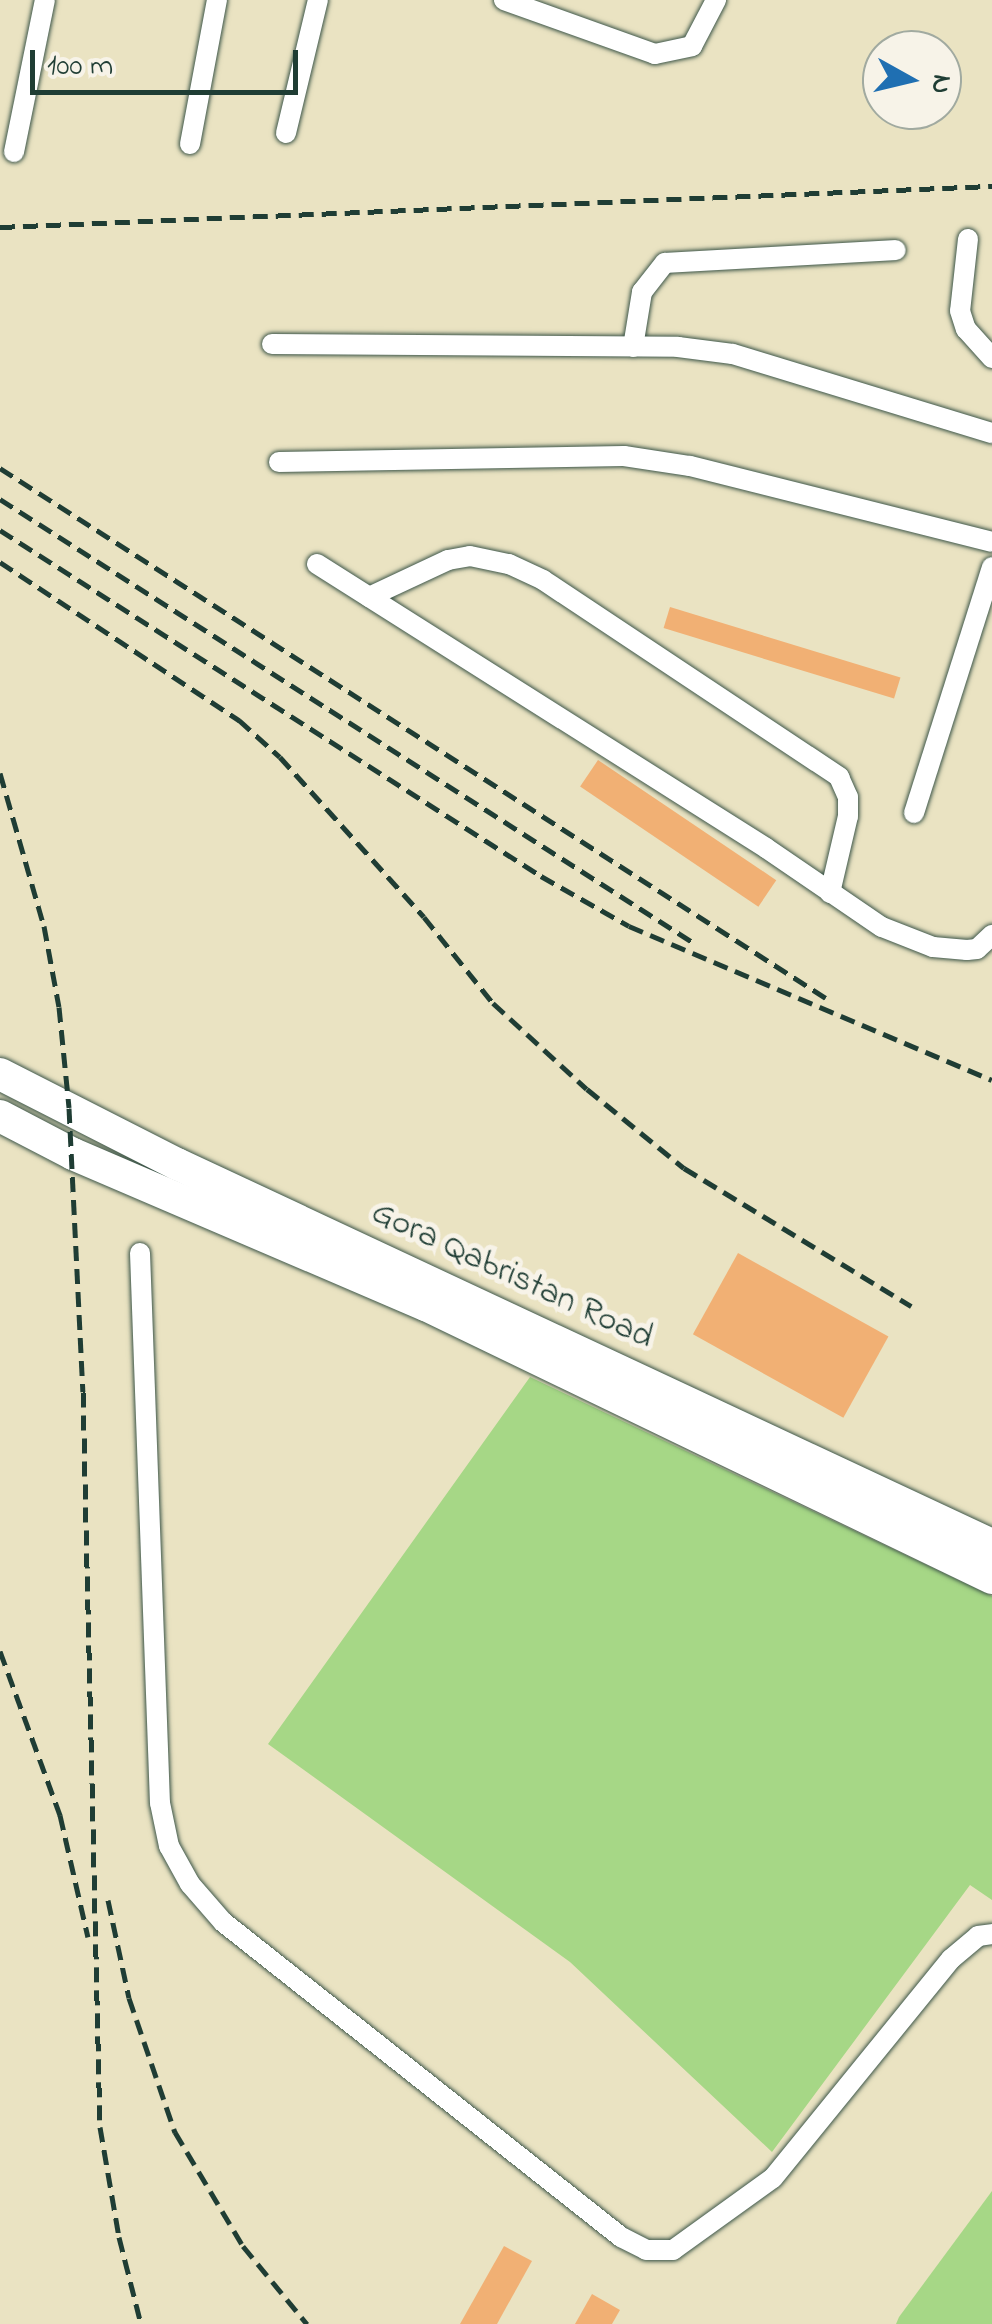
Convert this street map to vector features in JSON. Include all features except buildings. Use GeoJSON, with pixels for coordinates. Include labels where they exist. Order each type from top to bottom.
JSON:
{"type":"FeatureCollection","features":[{"type":"Feature","properties":{"kind":"main road","name":"Gora Qabristan Road"},"geometry":{"type":"LineString","coordinates":[[0,1074],[178,1164],[992,1545]]}},
{"type":"Feature","properties":{"kind":"main road","name":"Gora Qabristan Road"},"geometry":{"type":"LineString","coordinates":[[0,1116],[72,1154],[444,1313],[992,1578]]}},
{"type":"Feature","properties":{"kind":"street"},"geometry":{"type":"LineString","coordinates":[[14,152],[45,0]]}},
{"type":"Feature","properties":{"kind":"street"},"geometry":{"type":"LineString","coordinates":[[190,144],[217,0]]}},
{"type":"Feature","properties":{"kind":"street"},"geometry":{"type":"LineString","coordinates":[[286,133],[318,0]]}},
{"type":"Feature","properties":{"kind":"street"},"geometry":{"type":"LineString","coordinates":[[504,0],[655,54],[675,53],[692,46],[716,0]]}},
{"type":"Feature","properties":{"kind":"street"},"geometry":{"type":"LineString","coordinates":[[968,240],[960,310],[966,330],[992,358]]}},
{"type":"Feature","properties":{"kind":"street"},"geometry":{"type":"LineString","coordinates":[[632,347],[642,292],[665,264],[896,250]]}},
{"type":"Feature","properties":{"kind":"street"},"geometry":{"type":"LineString","coordinates":[[272,344],[632,347],[734,354],[992,433]]}},
{"type":"Feature","properties":{"kind":"street"},"geometry":{"type":"LineString","coordinates":[[279,462],[624,456],[764,484],[992,542]]}},
{"type":"Feature","properties":{"kind":"street"},"geometry":{"type":"LineString","coordinates":[[369,598],[448,560],[470,556],[509,564],[543,580],[839,777],[848,796],[848,816],[830,893]]}},
{"type":"Feature","properties":{"kind":"street"},"geometry":{"type":"LineString","coordinates":[[317,564],[766,848],[882,926],[933,947],[977,948],[992,935]]}},
{"type":"Feature","properties":{"kind":"street"},"geometry":{"type":"LineString","coordinates":[[914,814],[992,567]]}},
{"type":"Feature","properties":{"kind":"street"},"geometry":{"type":"LineString","coordinates":[[140,1253],[160,1804],[169,1846],[190,1884],[222,1922],[621,2237],[646,2250],[673,2250],[773,2178],[951,1959],[978,1936],[992,1934]]}},
{"type":"Feature","properties":{"kind":"green space"},"geometry":{"type":"Polygon","coordinates":[[[530,1377],[992,1596],[992,1900],[970,1885],[772,2152],[570,1962],[268,1744],[530,1377]]]}},
{"type":"Feature","properties":{"kind":"green space"},"geometry":{"type":"Polygon","coordinates":[[[992,2191],[992,2324],[896,2324],[899,2317],[992,2191]]]}},
{"type":"Feature","properties":{"kind":"railway"},"geometry":{"type":"LineString","coordinates":[[0,227],[992,186]]}},
{"type":"Feature","properties":{"kind":"railway"},"geometry":{"type":"LineString","coordinates":[[0,468],[826,998]]}},
{"type":"Feature","properties":{"kind":"railway"},"geometry":{"type":"LineString","coordinates":[[0,499],[694,943]]}},
{"type":"Feature","properties":{"kind":"railway"},"geometry":{"type":"LineString","coordinates":[[0,530],[541,876],[629,926],[992,1080]]}},
{"type":"Feature","properties":{"kind":"railway"},"geometry":{"type":"LineString","coordinates":[[0,562],[239,720],[280,757],[424,917],[493,1003],[587,1089],[684,1168],[911,1306]]}},
{"type":"Feature","properties":{"kind":"railway"},"geometry":{"type":"LineString","coordinates":[[0,773],[44,926],[59,1007],[69,1108],[83,1392],[100,2127],[119,2237],[140,2320]]}},
{"type":"Feature","properties":{"kind":"railway"},"geometry":{"type":"LineString","coordinates":[[0,1651],[60,1815],[88,1937]]}},
{"type":"Feature","properties":{"kind":"railway"},"geometry":{"type":"LineString","coordinates":[[108,1900],[129,1998],[175,2132],[243,2246],[307,2324]]}}]}
